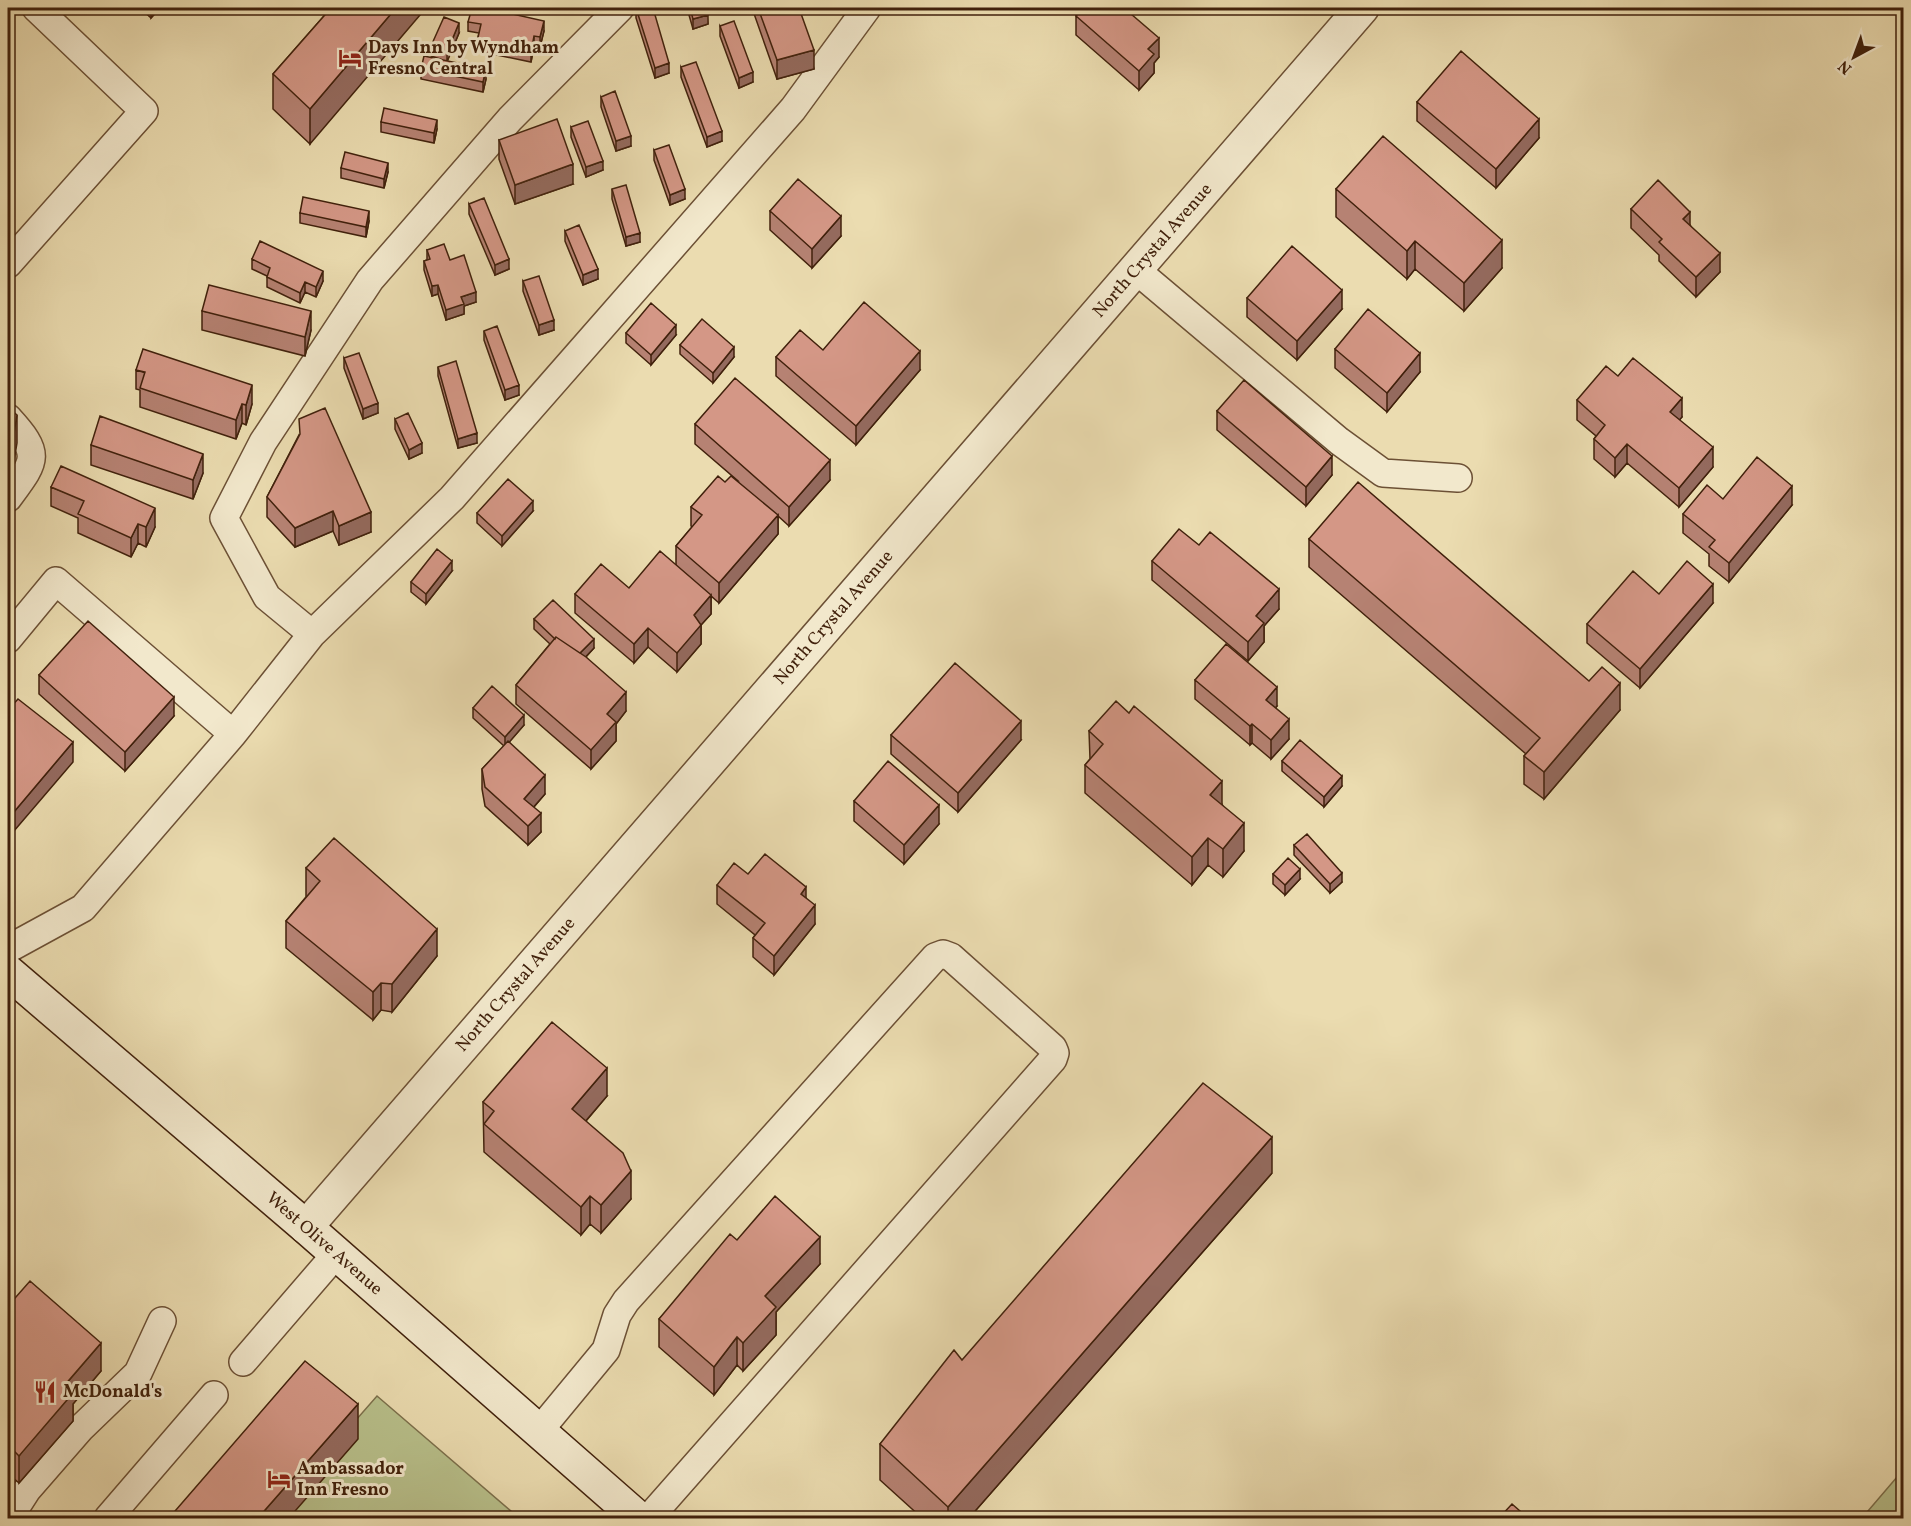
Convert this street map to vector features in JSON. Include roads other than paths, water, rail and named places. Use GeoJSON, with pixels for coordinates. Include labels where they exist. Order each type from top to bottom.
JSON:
{"type":"FeatureCollection","features":[{"type":"Feature","properties":{"kind":"street","name":"North Crystal Avenue"},"geometry":{"type":"LineString","coordinates":[[306,1227],[1362,8]]}},
{"type":"Feature","properties":{"kind":"street","name":"West Olive Avenue"},"geometry":{"type":"LineString","coordinates":[[8,972],[306,1227],[638,1518]]}},
{"type":"Feature","properties":{"kind":"lane"},"geometry":{"type":"LineString","coordinates":[[8,264],[144,111],[36,8]]}},
{"type":"Feature","properties":{"kind":"lane"},"geometry":{"type":"LineString","coordinates":[[312,634],[267,597],[224,518],[263,442],[370,280],[510,119],[620,8]]}},
{"type":"Feature","properties":{"kind":"lane"},"geometry":{"type":"LineString","coordinates":[[8,949],[83,908],[233,734],[312,634],[452,498],[793,109],[867,8]]}},
{"type":"Feature","properties":{"kind":"lane"},"geometry":{"type":"LineString","coordinates":[[1136,270],[1339,441],[1383,472],[1458,478]]}},
{"type":"Feature","properties":{"kind":"lane"},"geometry":{"type":"LineString","coordinates":[[8,418],[26,437],[33,454],[28,471],[8,498]]}},
{"type":"Feature","properties":{"kind":"lane"},"geometry":{"type":"LineString","coordinates":[[8,639],[56,581],[233,734]]}},
{"type":"Feature","properties":{"kind":"lane"},"geometry":{"type":"LineString","coordinates":[[539,1431],[606,1350],[617,1315],[626,1301],[935,957],[943,954],[951,957],[1053,1048],[1055,1053],[1053,1059],[649,1518]]}},
{"type":"Feature","properties":{"kind":"lane"},"geometry":{"type":"LineString","coordinates":[[243,1362],[336,1254]]}},
{"type":"Feature","properties":{"kind":"lane"},"geometry":{"type":"LineString","coordinates":[[9,1518],[27,1490],[81,1428],[138,1373],[162,1321]]}},
{"type":"Feature","properties":{"kind":"lane"},"geometry":{"type":"LineString","coordinates":[[108,1518],[214,1395]]}},
{"type":"Feature","properties":{"kind":"place","name":"Days Inn by Wyndham Fresno Central"},"geometry":{"type":"Point","coordinates":[350,58]}},
{"type":"Feature","properties":{"kind":"place","name":"McDonald's"},"geometry":{"type":"Point","coordinates":[45,1392]}},
{"type":"Feature","properties":{"kind":"place","name":"Ambassador Inn Fresno"},"geometry":{"type":"Point","coordinates":[279,1479]}}]}
